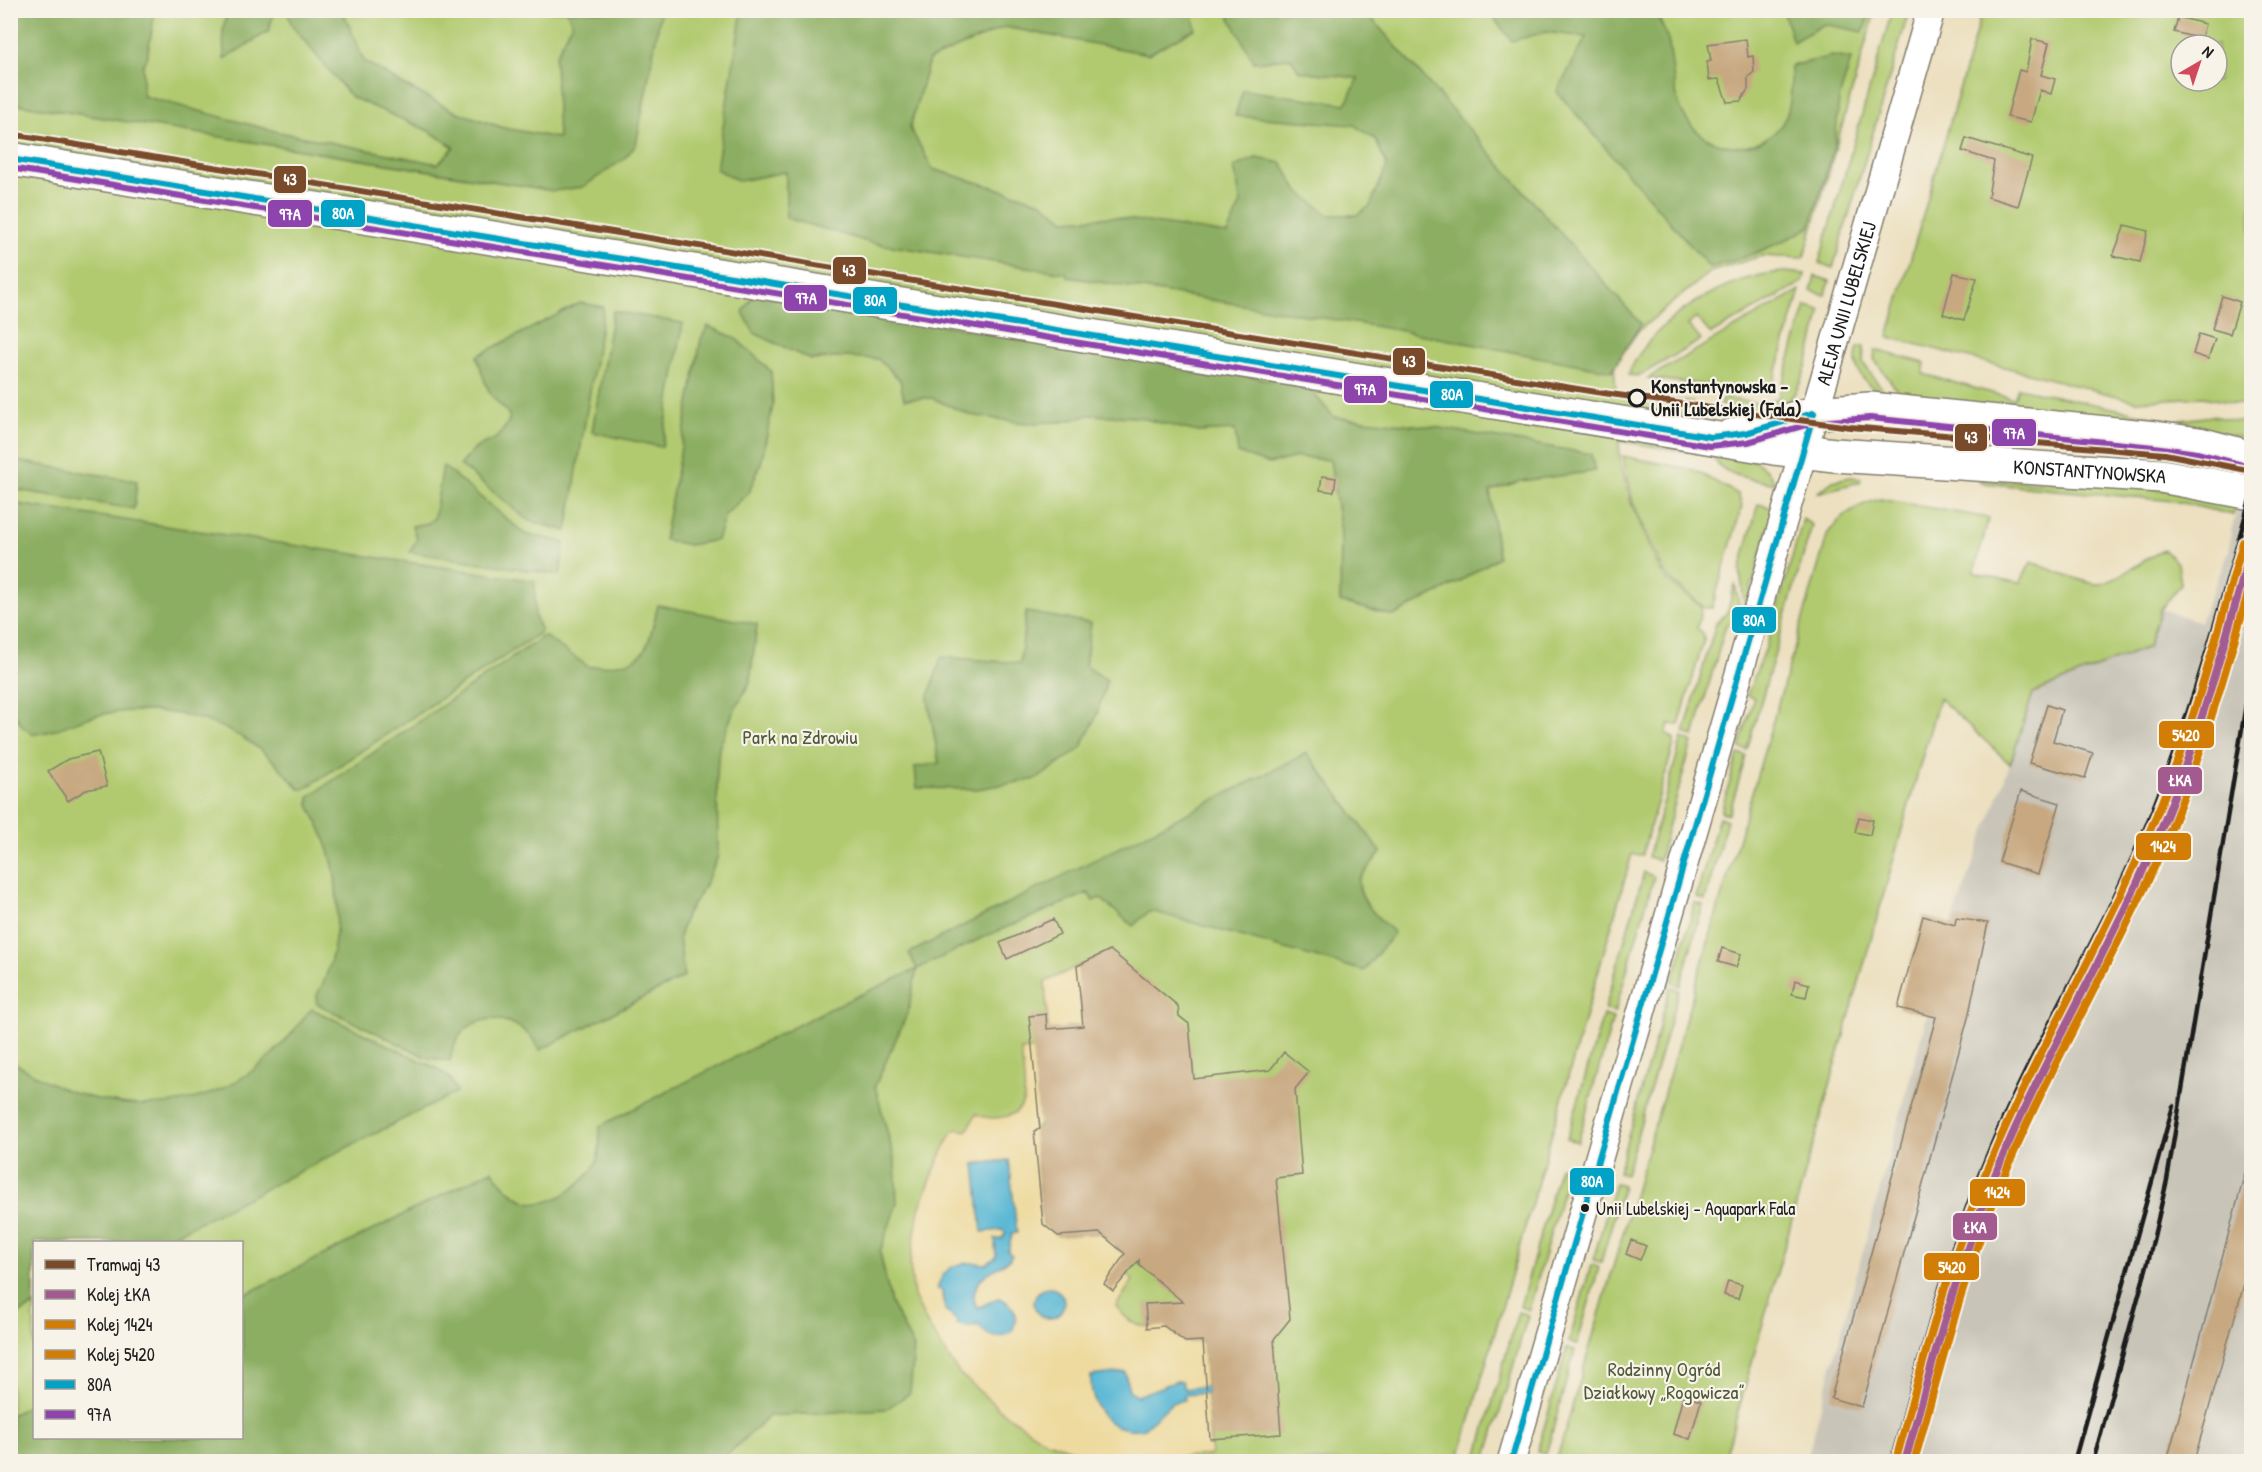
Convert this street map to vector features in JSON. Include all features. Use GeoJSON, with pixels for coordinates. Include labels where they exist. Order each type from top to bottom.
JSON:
{"type":"FeatureCollection","features":[{"type":"Feature","properties":{"kind":"main road","name":"KONSTANTYNOWSKA"},"geometry":{"type":"LineString","coordinates":[[10,159],[1803,452],[2161,476],[2252,493]]}},
{"type":"Feature","properties":{"kind":"main road","name":"KONSTANTYNOWSKA"},"geometry":{"type":"LineString","coordinates":[[1711,437],[1746,433],[1814,414],[1850,410],[1891,410],[2155,438],[2199,444],[2252,458]]}},
{"type":"Feature","properties":{"kind":"street","name":"ALEJA UNII LUBELSKIEJ"},"geometry":{"type":"LineString","coordinates":[[1511,1461],[1931,10]]}},
{"type":"Feature","properties":{"kind":"shaded area"},"geometry":{"type":"Polygon","coordinates":[[[2239,504],[2251,507],[2251,1461],[1806,1462],[1954,916],[2010,764],[2033,693],[2148,647],[2161,609],[2200,622],[2230,548],[2231,531],[2239,504]]]}},
{"type":"Feature","properties":{"kind":"green space"},"geometry":{"type":"Polygon","coordinates":[[[11,10],[155,11],[147,58],[143,64],[143,96],[274,131],[438,164],[454,147],[429,131],[351,97],[292,26],[287,11],[343,11],[364,61],[402,84],[454,111],[504,128],[558,138],[555,57],[572,23],[567,11],[661,11],[636,145],[624,159],[583,187],[554,191],[11,103],[11,10]]]}},
{"type":"Feature","properties":{"kind":"green space"},"geometry":{"type":"Polygon","coordinates":[[[1783,10],[1871,11],[1863,32],[1824,24],[1793,42],[1783,10]]]}},
{"type":"Feature","properties":{"kind":"green space","name":"Park na Zdrowiu"},"geometry":{"type":"Polygon","coordinates":[[[11,11],[1875,11],[1804,258],[1761,256],[1710,272],[1638,331],[1614,365],[1616,392],[1693,403],[1691,417],[1617,407],[1688,446],[1687,452],[1619,441],[1620,459],[1631,503],[1664,578],[1702,607],[1697,628],[1703,633],[1704,639],[1679,725],[1669,724],[1666,734],[1674,739],[1674,744],[1642,855],[1632,854],[1458,1461],[11,1461],[11,11]]]}},
{"type":"Feature","properties":{"kind":"green space"},"geometry":{"type":"Polygon","coordinates":[[[227,11],[274,11],[269,31],[224,59],[223,31],[227,11]]]}},
{"type":"Feature","properties":{"kind":"green space"},"geometry":{"type":"Polygon","coordinates":[[[742,11],[1193,11],[1195,29],[1148,54],[1005,27],[929,60],[910,128],[933,169],[1042,202],[1065,220],[1114,217],[1227,234],[1241,203],[1234,167],[1256,158],[1282,163],[1297,190],[1329,215],[1357,215],[1370,206],[1387,166],[1375,139],[1354,125],[1235,116],[1243,90],[1346,104],[1358,78],[1299,71],[1291,58],[1254,62],[1230,18],[1229,11],[1365,11],[1641,324],[1612,371],[1392,329],[1068,277],[1066,273],[872,243],[786,218],[786,172],[739,181],[716,169],[742,11]]]}},
{"type":"Feature","properties":{"kind":"green space"},"geometry":{"type":"Polygon","coordinates":[[[1488,11],[1655,11],[1668,40],[1677,96],[1685,117],[1703,136],[1727,145],[1753,144],[1774,133],[1781,125],[1786,117],[1791,97],[1791,66],[1832,56],[1851,59],[1839,99],[1835,144],[1810,227],[1761,251],[1709,267],[1557,92],[1586,37],[1545,32],[1512,41],[1488,11]]]}},
{"type":"Feature","properties":{"kind":"green space"},"geometry":{"type":"Polygon","coordinates":[[[1892,11],[1909,11],[1833,268],[1819,263],[1892,11]]]}},
{"type":"Feature","properties":{"kind":"green space"},"geometry":{"type":"Polygon","coordinates":[[[1982,11],[2251,11],[2251,406],[2203,397],[2136,401],[1888,337],[1982,11]]]}},
{"type":"Feature","properties":{"kind":"green space"},"geometry":{"type":"Polygon","coordinates":[[[1786,272],[1805,274],[1803,282],[1711,334],[1696,318],[1688,325],[1701,340],[1639,376],[1628,375],[1639,355],[1654,336],[1694,303],[1740,281],[1764,274],[1786,272]]]}},
{"type":"Feature","properties":{"kind":"green space"},"geometry":{"type":"Polygon","coordinates":[[[1815,276],[1830,281],[1825,295],[1811,291],[1815,276]]]}},
{"type":"Feature","properties":{"kind":"green space"},"geometry":{"type":"Polygon","coordinates":[[[1800,290],[1772,388],[1768,393],[1648,378],[1800,290]]]}},
{"type":"Feature","properties":{"kind":"green space"},"geometry":{"type":"Polygon","coordinates":[[[754,294],[1307,386],[1334,417],[1434,427],[1591,454],[1595,471],[1521,481],[1490,491],[1498,557],[1459,582],[1393,616],[1340,602],[1341,533],[1330,460],[1297,457],[1269,464],[1238,453],[1235,430],[1198,432],[1137,417],[1090,415],[1062,422],[1025,423],[970,415],[932,398],[904,399],[900,380],[878,359],[846,357],[811,360],[754,333],[743,312],[754,294]]]}},
{"type":"Feature","properties":{"kind":"green space"},"geometry":{"type":"Polygon","coordinates":[[[580,303],[603,307],[603,312],[567,531],[529,521],[460,465],[475,449],[494,440],[504,429],[509,418],[506,410],[489,391],[477,356],[580,303]]]}},
{"type":"Feature","properties":{"kind":"green space"},"geometry":{"type":"Polygon","coordinates":[[[1806,306],[1821,310],[1805,371],[1790,400],[1780,408],[1767,412],[1720,406],[1723,398],[1764,404],[1778,398],[1806,306]]]}},
{"type":"Feature","properties":{"kind":"green space"},"geometry":{"type":"Polygon","coordinates":[[[613,311],[683,323],[662,447],[592,432],[613,311]]]}},
{"type":"Feature","properties":{"kind":"green space"},"geometry":{"type":"Polygon","coordinates":[[[708,326],[735,338],[771,371],[773,405],[761,463],[749,492],[725,515],[717,540],[689,545],[664,540],[701,339],[708,326]]]}},
{"type":"Feature","properties":{"kind":"green space"},"geometry":{"type":"Polygon","coordinates":[[[1858,347],[1864,347],[1863,363],[1885,393],[1871,386],[1861,376],[1856,362],[1858,347]]]}},
{"type":"Feature","properties":{"kind":"green space"},"geometry":{"type":"Polygon","coordinates":[[[1875,350],[1925,363],[1923,374],[2014,399],[2018,388],[2174,421],[2212,416],[2251,424],[2251,440],[2195,426],[2157,421],[1903,398],[1874,359],[1875,350]]]}},
{"type":"Feature","properties":{"kind":"green space"},"geometry":{"type":"Polygon","coordinates":[[[1712,453],[1741,457],[1757,463],[1770,475],[1775,484],[1729,472],[1715,461],[1712,453]]]}},
{"type":"Feature","properties":{"kind":"green space"},"geometry":{"type":"Polygon","coordinates":[[[1623,456],[1694,470],[1738,494],[1742,506],[1712,608],[1705,608],[1666,576],[1633,503],[1623,456]]]}},
{"type":"Feature","properties":{"kind":"green space"},"geometry":{"type":"Polygon","coordinates":[[[11,460],[137,481],[134,509],[11,489],[11,460]]]}},
{"type":"Feature","properties":{"kind":"green space"},"geometry":{"type":"Polygon","coordinates":[[[443,466],[525,534],[564,542],[560,575],[410,552],[417,539],[412,526],[428,523],[434,518],[443,466]]]}},
{"type":"Feature","properties":{"kind":"green space"},"geometry":{"type":"Polygon","coordinates":[[[1850,477],[1861,478],[1860,482],[1817,493],[1833,481],[1850,477]]]}},
{"type":"Feature","properties":{"kind":"green space"},"geometry":{"type":"Polygon","coordinates":[[[1979,480],[2134,485],[2237,501],[2233,515],[2174,501],[1981,483],[1979,480]]]}},
{"type":"Feature","properties":{"kind":"green space","name":"Rodzinny Ogród Działkowy „Rogowicza”"},"geometry":{"type":"Polygon","coordinates":[[[1880,499],[1989,518],[1974,573],[2020,583],[2031,562],[2098,584],[2114,579],[2165,550],[2178,564],[2181,584],[2161,609],[2148,647],[2033,693],[2010,764],[1939,698],[1724,1461],[1556,1462],[1828,533],[1851,511],[1880,499]]]}},
{"type":"Feature","properties":{"kind":"green space"},"geometry":{"type":"Polygon","coordinates":[[[10,503],[535,581],[535,616],[541,632],[304,789],[299,789],[268,756],[250,743],[211,723],[190,717],[169,713],[125,711],[94,716],[50,731],[32,734],[23,727],[11,709],[10,503]]]}},
{"type":"Feature","properties":{"kind":"green space"},"geometry":{"type":"Polygon","coordinates":[[[1758,504],[1774,508],[1745,610],[1740,570],[1758,504]]]}},
{"type":"Feature","properties":{"kind":"green space"},"geometry":{"type":"Polygon","coordinates":[[[1803,519],[1812,525],[1747,750],[1739,748],[1754,698],[1747,695],[1767,645],[1803,519]]]}},
{"type":"Feature","properties":{"kind":"green space"},"geometry":{"type":"Polygon","coordinates":[[[1735,584],[1741,615],[1726,625],[1694,736],[1684,733],[1716,623],[1727,613],[1735,584]]]}},
{"type":"Feature","properties":{"kind":"green space"},"geometry":{"type":"Polygon","coordinates":[[[658,605],[757,624],[750,682],[732,715],[719,748],[718,856],[705,885],[686,915],[679,937],[684,977],[540,1050],[530,1036],[517,1026],[503,1021],[489,1020],[475,1023],[464,1031],[455,1044],[450,1061],[428,1058],[317,1004],[317,994],[329,968],[334,946],[337,900],[332,861],[323,834],[310,807],[310,796],[544,636],[589,667],[633,660],[646,647],[658,605]]]}},
{"type":"Feature","properties":{"kind":"green space"},"geometry":{"type":"Polygon","coordinates":[[[1026,612],[1091,623],[1085,666],[1107,680],[1096,718],[1080,749],[1037,779],[977,789],[917,788],[915,767],[939,763],[928,699],[941,657],[1020,663],[1026,612]]]}},
{"type":"Feature","properties":{"kind":"green space"},"geometry":{"type":"Polygon","coordinates":[[[1682,738],[1692,742],[1659,860],[1648,857],[1682,738]]]}},
{"type":"Feature","properties":{"kind":"green space"},"geometry":{"type":"Polygon","coordinates":[[[1307,753],[1381,852],[1359,879],[1359,887],[1370,909],[1394,933],[1364,971],[1155,912],[1148,912],[1133,926],[1100,898],[1093,901],[1088,893],[984,937],[917,969],[909,953],[1307,753]]]}},
{"type":"Feature","properties":{"kind":"green space"},"geometry":{"type":"Polygon","coordinates":[[[1738,754],[1746,756],[1729,814],[1721,812],[1738,754]]]}},
{"type":"Feature","properties":{"kind":"green space"},"geometry":{"type":"Polygon","coordinates":[[[1719,817],[1727,820],[1705,900],[1696,897],[1719,817]]]}},
{"type":"Feature","properties":{"kind":"green space"},"geometry":{"type":"Polygon","coordinates":[[[1644,872],[1654,877],[1615,1012],[1605,1009],[1644,872]]]}},
{"type":"Feature","properties":{"kind":"green space"},"geometry":{"type":"Polygon","coordinates":[[[1695,903],[1703,905],[1680,986],[1672,983],[1695,903]]]}},
{"type":"Feature","properties":{"kind":"green space"},"geometry":{"type":"Polygon","coordinates":[[[917,969],[908,1012],[875,1086],[895,1161],[897,1203],[880,1252],[891,1303],[914,1348],[910,1393],[886,1409],[769,1416],[728,1454],[725,1461],[11,1461],[11,1415],[33,1404],[33,1439],[243,1439],[243,1295],[492,1170],[510,1191],[528,1202],[544,1202],[561,1196],[578,1184],[596,1163],[600,1126],[829,1009],[917,969]]]}},
{"type":"Feature","properties":{"kind":"green space"},"geometry":{"type":"Polygon","coordinates":[[[1670,988],[1679,990],[1626,1174],[1618,1172],[1670,988]]]}},
{"type":"Feature","properties":{"kind":"green space"},"geometry":{"type":"Polygon","coordinates":[[[312,1009],[436,1068],[450,1078],[457,1092],[162,1241],[33,1241],[33,1307],[11,1318],[10,1074],[17,1064],[45,1080],[76,1093],[107,1101],[139,1105],[171,1103],[202,1096],[232,1084],[273,1054],[312,1009]]]}},
{"type":"Feature","properties":{"kind":"green space"},"geometry":{"type":"Polygon","coordinates":[[[1603,1015],[1613,1018],[1578,1142],[1567,1139],[1603,1015]]]}},
{"type":"Feature","properties":{"kind":"green space"},"geometry":{"type":"Polygon","coordinates":[[[1560,1166],[1569,1168],[1529,1310],[1520,1307],[1560,1166]]]}},
{"type":"Feature","properties":{"kind":"green space"},"geometry":{"type":"Polygon","coordinates":[[[1615,1183],[1623,1185],[1601,1262],[1593,1260],[1615,1183]]]}},
{"type":"Feature","properties":{"kind":"green space"},"geometry":{"type":"Polygon","coordinates":[[[1591,1265],[1599,1267],[1577,1344],[1569,1342],[1591,1265]]]}},
{"type":"Feature","properties":{"kind":"green space"},"geometry":{"type":"Polygon","coordinates":[[[1518,1312],[1528,1315],[1486,1460],[1477,1457],[1518,1312]]]}},
{"type":"Feature","properties":{"kind":"green space"},"geometry":{"type":"Polygon","coordinates":[[[1567,1348],[1575,1350],[1546,1454],[1537,1452],[1567,1348]]]}},
{"type":"Feature","properties":{"kind":"sand"},"geometry":{"type":"Polygon","coordinates":[[[1078,966],[1083,1026],[1066,1027],[1067,1040],[1049,1040],[1045,982],[1078,966]]]}},
{"type":"Feature","properties":{"kind":"sand"},"geometry":{"type":"Polygon","coordinates":[[[1033,1049],[1040,1124],[1034,1131],[1043,1224],[1058,1236],[1100,1233],[1125,1254],[1127,1274],[1133,1280],[1116,1306],[1133,1323],[1151,1327],[1169,1325],[1170,1330],[1185,1342],[1203,1341],[1211,1455],[1122,1461],[1089,1455],[1044,1440],[1005,1414],[958,1372],[926,1322],[914,1296],[910,1265],[919,1209],[952,1132],[958,1129],[967,1131],[976,1114],[989,1118],[1004,1117],[1017,1111],[1021,1105],[1025,1087],[1021,1050],[1033,1049]],[[1009,1160],[975,1164],[1002,1230],[1006,1233],[995,1246],[996,1257],[989,1263],[939,1284],[937,1289],[942,1290],[943,1303],[952,1316],[968,1327],[978,1325],[996,1337],[1012,1329],[1015,1311],[1007,1302],[998,1298],[978,1308],[974,1294],[983,1276],[1010,1259],[1008,1252],[1012,1233],[1016,1233],[1009,1160]]]}},
{"type":"Feature","properties":{"kind":"water"},"geometry":{"type":"Polygon","coordinates":[[[1009,1160],[1017,1233],[1012,1234],[1008,1252],[1012,1255],[1002,1265],[984,1276],[976,1287],[974,1295],[978,1308],[998,1298],[1012,1307],[1016,1316],[1011,1332],[997,1337],[989,1335],[978,1325],[968,1327],[956,1324],[957,1321],[945,1310],[942,1290],[937,1289],[940,1280],[949,1269],[969,1263],[986,1264],[996,1257],[995,1239],[1002,1239],[1006,1233],[1002,1230],[982,1232],[975,1164],[1009,1160]]]}},
{"type":"Feature","properties":{"kind":"water"},"geometry":{"type":"Polygon","coordinates":[[[1049,1288],[1060,1292],[1064,1303],[1060,1314],[1049,1318],[1038,1314],[1034,1303],[1038,1292],[1049,1288]]]}},
{"type":"Feature","properties":{"kind":"water"},"geometry":{"type":"Polygon","coordinates":[[[1125,1372],[1129,1390],[1137,1396],[1177,1381],[1182,1381],[1184,1389],[1206,1386],[1207,1393],[1184,1395],[1185,1400],[1172,1403],[1144,1428],[1121,1427],[1104,1417],[1098,1409],[1094,1399],[1091,1376],[1125,1372]]]}},
{"type":"Feature","properties":{"kind":"building"},"geometry":{"type":"Polygon","coordinates":[[[2178,17],[2205,24],[2203,33],[2174,32],[2178,17]]]}},
{"type":"Feature","properties":{"kind":"building"},"geometry":{"type":"Polygon","coordinates":[[[1746,39],[1748,57],[1753,56],[1754,72],[1748,77],[1748,89],[1741,101],[1727,102],[1719,79],[1709,80],[1707,62],[1711,61],[1708,44],[1746,39]]]}},
{"type":"Feature","properties":{"kind":"building"},"geometry":{"type":"Polygon","coordinates":[[[2032,39],[2049,43],[2041,75],[2055,79],[2051,94],[2040,90],[2031,122],[2007,117],[2019,70],[2026,72],[2032,39]]]}},
{"type":"Feature","properties":{"kind":"building"},"geometry":{"type":"Polygon","coordinates":[[[1966,138],[2032,158],[2018,206],[1988,197],[1994,161],[1962,151],[1966,138]]]}},
{"type":"Feature","properties":{"kind":"building"},"geometry":{"type":"Polygon","coordinates":[[[2125,225],[2148,231],[2140,262],[2113,256],[2125,225]]]}},
{"type":"Feature","properties":{"kind":"building"},"geometry":{"type":"Polygon","coordinates":[[[1954,273],[1977,278],[1964,320],[1943,314],[1954,273]]]}},
{"type":"Feature","properties":{"kind":"building"},"geometry":{"type":"Polygon","coordinates":[[[2222,296],[2240,302],[2230,334],[2212,329],[2222,296]]]}},
{"type":"Feature","properties":{"kind":"building"},"geometry":{"type":"Polygon","coordinates":[[[2199,334],[2215,339],[2208,359],[2193,354],[2199,334]]]}},
{"type":"Feature","properties":{"kind":"building"},"geometry":{"type":"Polygon","coordinates":[[[1322,476],[1336,478],[1334,492],[1320,490],[1322,476]]]}},
{"type":"Feature","properties":{"kind":"building"},"geometry":{"type":"Polygon","coordinates":[[[2047,705],[2062,710],[2053,741],[2093,753],[2085,778],[2029,763],[2047,705]]]}},
{"type":"Feature","properties":{"kind":"building"},"geometry":{"type":"Polygon","coordinates":[[[98,752],[107,786],[86,790],[68,801],[48,771],[68,759],[98,752]]]}},
{"type":"Feature","properties":{"kind":"building"},"geometry":{"type":"Polygon","coordinates":[[[2021,791],[2060,803],[2038,874],[1999,862],[2021,791]]]}},
{"type":"Feature","properties":{"kind":"building"},"geometry":{"type":"Polygon","coordinates":[[[1859,817],[1873,820],[1870,835],[1855,832],[1859,817]]]}},
{"type":"Feature","properties":{"kind":"building"},"geometry":{"type":"Polygon","coordinates":[[[1923,916],[1955,925],[1956,918],[1988,923],[1968,1018],[1862,1407],[1831,1398],[1936,1017],[1898,1008],[1923,916]]]}},
{"type":"Feature","properties":{"kind":"building"},"geometry":{"type":"Polygon","coordinates":[[[1053,919],[1060,934],[1007,959],[1000,943],[1053,919]]]}},
{"type":"Feature","properties":{"kind":"building"},"geometry":{"type":"Polygon","coordinates":[[[1722,948],[1741,954],[1736,967],[1718,962],[1722,948]]]}},
{"type":"Feature","properties":{"kind":"building"},"geometry":{"type":"Polygon","coordinates":[[[1110,950],[1178,1006],[1179,1016],[1189,1024],[1194,1079],[1270,1070],[1284,1052],[1309,1072],[1295,1089],[1302,1175],[1276,1178],[1290,1319],[1274,1339],[1281,1434],[1210,1439],[1203,1341],[1185,1342],[1164,1326],[1147,1328],[1145,1304],[1183,1302],[1139,1265],[1139,1260],[1113,1291],[1104,1284],[1125,1254],[1100,1233],[1058,1236],[1043,1224],[1034,1131],[1040,1129],[1029,1016],[1046,1014],[1047,1029],[1083,1026],[1077,966],[1110,950]]]}},
{"type":"Feature","properties":{"kind":"building"},"geometry":{"type":"Polygon","coordinates":[[[1795,980],[1809,984],[1806,997],[1792,994],[1795,980]]]}},
{"type":"Feature","properties":{"kind":"building"},"geometry":{"type":"Polygon","coordinates":[[[2246,1169],[2252,1170],[2252,1217],[2244,1245],[2252,1247],[2252,1256],[2194,1461],[2167,1461],[2246,1169]]]}},
{"type":"Feature","properties":{"kind":"building"},"geometry":{"type":"Polygon","coordinates":[[[1631,1240],[1646,1246],[1640,1260],[1626,1254],[1631,1240]]]}},
{"type":"Feature","properties":{"kind":"building"},"geometry":{"type":"Polygon","coordinates":[[[1728,1281],[1742,1285],[1738,1299],[1724,1295],[1728,1281]]]}},
{"type":"Feature","properties":{"kind":"building"},"geometry":{"type":"Polygon","coordinates":[[[1683,1396],[1701,1401],[1690,1439],[1673,1434],[1683,1396]]]}},
{"type":"Feature","properties":{"kind":"railway"},"geometry":{"type":"LineString","coordinates":[[1891,1462],[1946,1267],[1988,1153],[2029,1065],[2117,891],[2156,801],[2196,686],[2252,492]]}},
{"type":"Feature","properties":{"kind":"railway"},"geometry":{"type":"LineString","coordinates":[[2093,1462],[2149,1258],[2167,1180],[2252,668]]}},
{"type":"Feature","properties":{"kind":"railway"},"geometry":{"type":"LineString","coordinates":[[2074,1462],[2173,1106]]}},
{"type":"Feature","properties":{"kind":"tram line","name":"43"},"geometry":{"type":"LineString","coordinates":[[10,134],[1596,392],[1850,427],[2165,454],[2252,471]]}},
{"type":"Feature","properties":{"kind":"rail line","name":"5420"},"geometry":{"type":"LineString","coordinates":[[1896,1460],[1938,1312],[1974,1203],[2025,1085],[2107,924],[2160,806],[2200,694],[2243,542]]}},
{"type":"Feature","properties":{"kind":"rail line","name":"ŁKA"},"geometry":{"type":"LineString","coordinates":[[1905,1462],[1946,1314],[1983,1205],[2034,1088],[2116,927],[2154,846],[2183,772],[2208,698],[2252,546]]}},
{"type":"Feature","properties":{"kind":"rail line","name":"1424"},"geometry":{"type":"LineString","coordinates":[[1914,1462],[1955,1315],[1992,1206],[2024,1130],[2124,931],[2176,817],[2212,716],[2252,579]]}},
{"type":"Feature","properties":{"kind":"transit line","name":"80A"},"geometry":{"type":"LineString","coordinates":[[10,159],[1711,437],[1746,433],[1814,413],[1511,1462]]}},
{"type":"Feature","properties":{"kind":"transit line","name":"97A"},"geometry":{"type":"LineString","coordinates":[[10,168],[1710,446],[1748,442],[1816,422],[1870,418],[2154,447],[2197,453],[2250,467]]}},
{"type":"Feature","properties":{"kind":"place","name":"Konstantynowska - Unii Lubelskiej (Fala)"},"geometry":{"type":"Point","coordinates":[1637,398]}},
{"type":"Feature","properties":{"kind":"place","name":"Unii Lubelskiej - Aquapark Fala"},"geometry":{"type":"Point","coordinates":[1585,1208]}}]}
